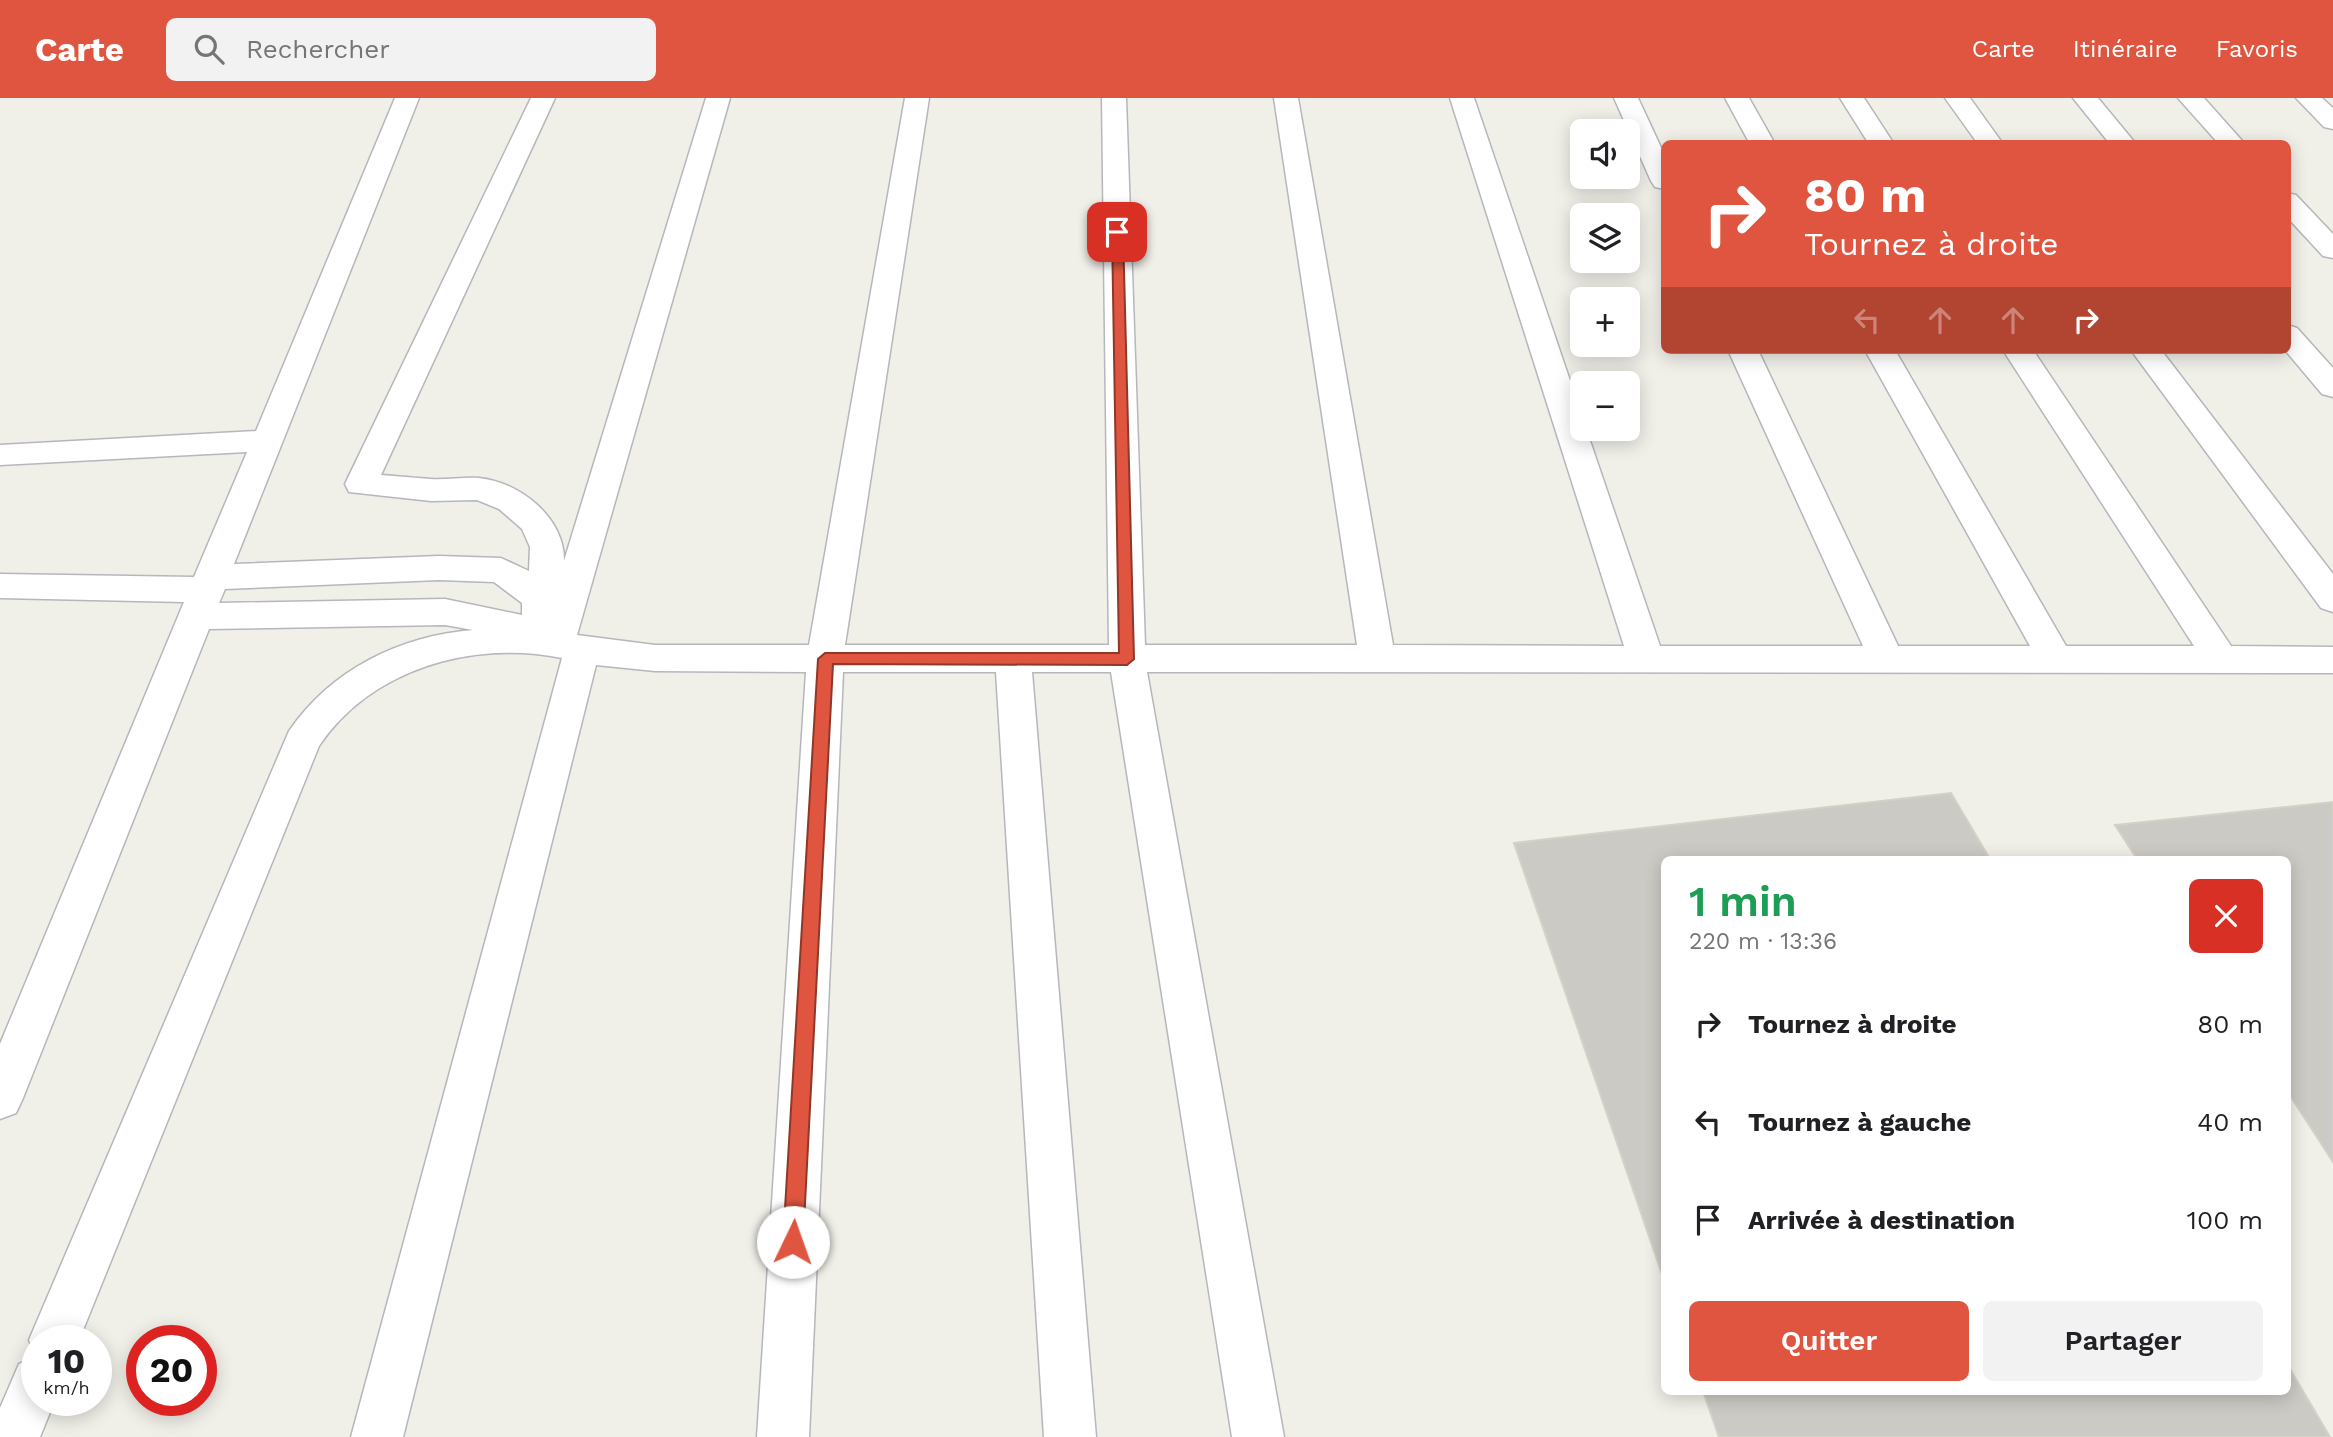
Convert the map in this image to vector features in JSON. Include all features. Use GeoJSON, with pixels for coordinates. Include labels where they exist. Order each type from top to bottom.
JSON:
{"type":"FeatureCollection","features":[{"type":"Feature","properties":{"kind":"lane"},"geometry":{"type":"LineString","coordinates":[[0,1098],[407,98]]}},
{"type":"Feature","properties":{"kind":"lane"},"geometry":{"type":"LineString","coordinates":[[543,98],[361,484],[431,490],[480,489],[511,500],[536,523],[547,547],[546,575],[540,598],[540,627],[569,647]]}},
{"type":"Feature","properties":{"kind":"lane"},"geometry":{"type":"LineString","coordinates":[[377,1437],[569,647],[718,98]]}},
{"type":"Feature","properties":{"kind":"lane"},"geometry":{"type":"LineString","coordinates":[[783,1437],[825,659],[917,98]]}},
{"type":"Feature","properties":{"kind":"lane"},"geometry":{"type":"LineString","coordinates":[[1114,98],[1127,659],[1258,1437]]}},
{"type":"Feature","properties":{"kind":"lane"},"geometry":{"type":"LineString","coordinates":[[1286,98],[1377,659]]}},
{"type":"Feature","properties":{"kind":"lane"},"geometry":{"type":"LineString","coordinates":[[1462,98],[1646,659]]}},
{"type":"Feature","properties":{"kind":"lane"},"geometry":{"type":"LineString","coordinates":[[1626,98],[1661,174]]}},
{"type":"Feature","properties":{"kind":"lane"},"geometry":{"type":"LineString","coordinates":[[1737,98],[1761,140]]}},
{"type":"Feature","properties":{"kind":"lane"},"geometry":{"type":"LineString","coordinates":[[1852,98],[1879,140]]}},
{"type":"Feature","properties":{"kind":"lane"},"geometry":{"type":"LineString","coordinates":[[1957,98],[1988,140]]}},
{"type":"Feature","properties":{"kind":"lane"},"geometry":{"type":"LineString","coordinates":[[2085,98],[2121,140]]}},
{"type":"Feature","properties":{"kind":"lane"},"geometry":{"type":"LineString","coordinates":[[2190,98],[2229,140]]}},
{"type":"Feature","properties":{"kind":"lane"},"geometry":{"type":"LineString","coordinates":[[2308,98],[2333,122]]}},
{"type":"Feature","properties":{"kind":"lane"},"geometry":{"type":"LineString","coordinates":[[2291,205],[2333,250]]}},
{"type":"Feature","properties":{"kind":"lane"},"geometry":{"type":"LineString","coordinates":[[2291,339],[2333,387]]}},
{"type":"Feature","properties":{"kind":"lane"},"geometry":{"type":"LineString","coordinates":[[1745,354],[1887,660]]}},
{"type":"Feature","properties":{"kind":"lane"},"geometry":{"type":"LineString","coordinates":[[1882,354],[2056,660]]}},
{"type":"Feature","properties":{"kind":"lane"},"geometry":{"type":"LineString","coordinates":[[2021,354],[2222,661]]}},
{"type":"Feature","properties":{"kind":"lane"},"geometry":{"type":"LineString","coordinates":[[2149,354],[2333,599]]}},
{"type":"Feature","properties":{"kind":"lane"},"geometry":{"type":"LineString","coordinates":[[0,455],[266,441]]}},
{"type":"Feature","properties":{"kind":"lane"},"geometry":{"type":"LineString","coordinates":[[500,570],[516,555],[524,537],[521,509]]}},
{"type":"Feature","properties":{"kind":"lane"},"geometry":{"type":"LineString","coordinates":[[204,594],[439,568],[500,570],[523,583],[540,598]]}},
{"type":"Feature","properties":{"kind":"lane"},"geometry":{"type":"LineString","coordinates":[[0,586],[204,594],[445,612],[524,628],[569,647]]}},
{"type":"Feature","properties":{"kind":"lane"},"geometry":{"type":"LineString","coordinates":[[60,1325],[302,741],[332,703],[381,667],[456,644],[515,640],[655,658],[2333,660]]}},
{"type":"Feature","properties":{"kind":"lane"},"geometry":{"type":"LineString","coordinates":[[1013,659],[1070,1437]]}},
{"type":"Feature","properties":{"kind":"lane"},"geometry":{"type":"LineString","coordinates":[[14,1437],[23,1416]]}},
{"type":"Feature","properties":{"kind":"building"},"geometry":{"type":"Polygon","coordinates":[[[1951,793],[1988,856],[1661,856],[1661,1271],[1514,843],[1951,793]]]}},
{"type":"Feature","properties":{"kind":"building"},"geometry":{"type":"Polygon","coordinates":[[[2333,802],[2333,1162],[2291,1097],[2291,856],[2135,856],[2115,825],[2333,802]]]}},
{"type":"Feature","properties":{"kind":"building"},"geometry":{"type":"Polygon","coordinates":[[[2291,1371],[2330,1437],[1719,1437],[1704,1395],[2291,1395],[2291,1371]]]}},
{"type":"Feature","properties":{"kind":"route"},"geometry":{"type":"LineString","coordinates":[[793,1242],[825,659],[1127,659],[1117,232]]}}]}
